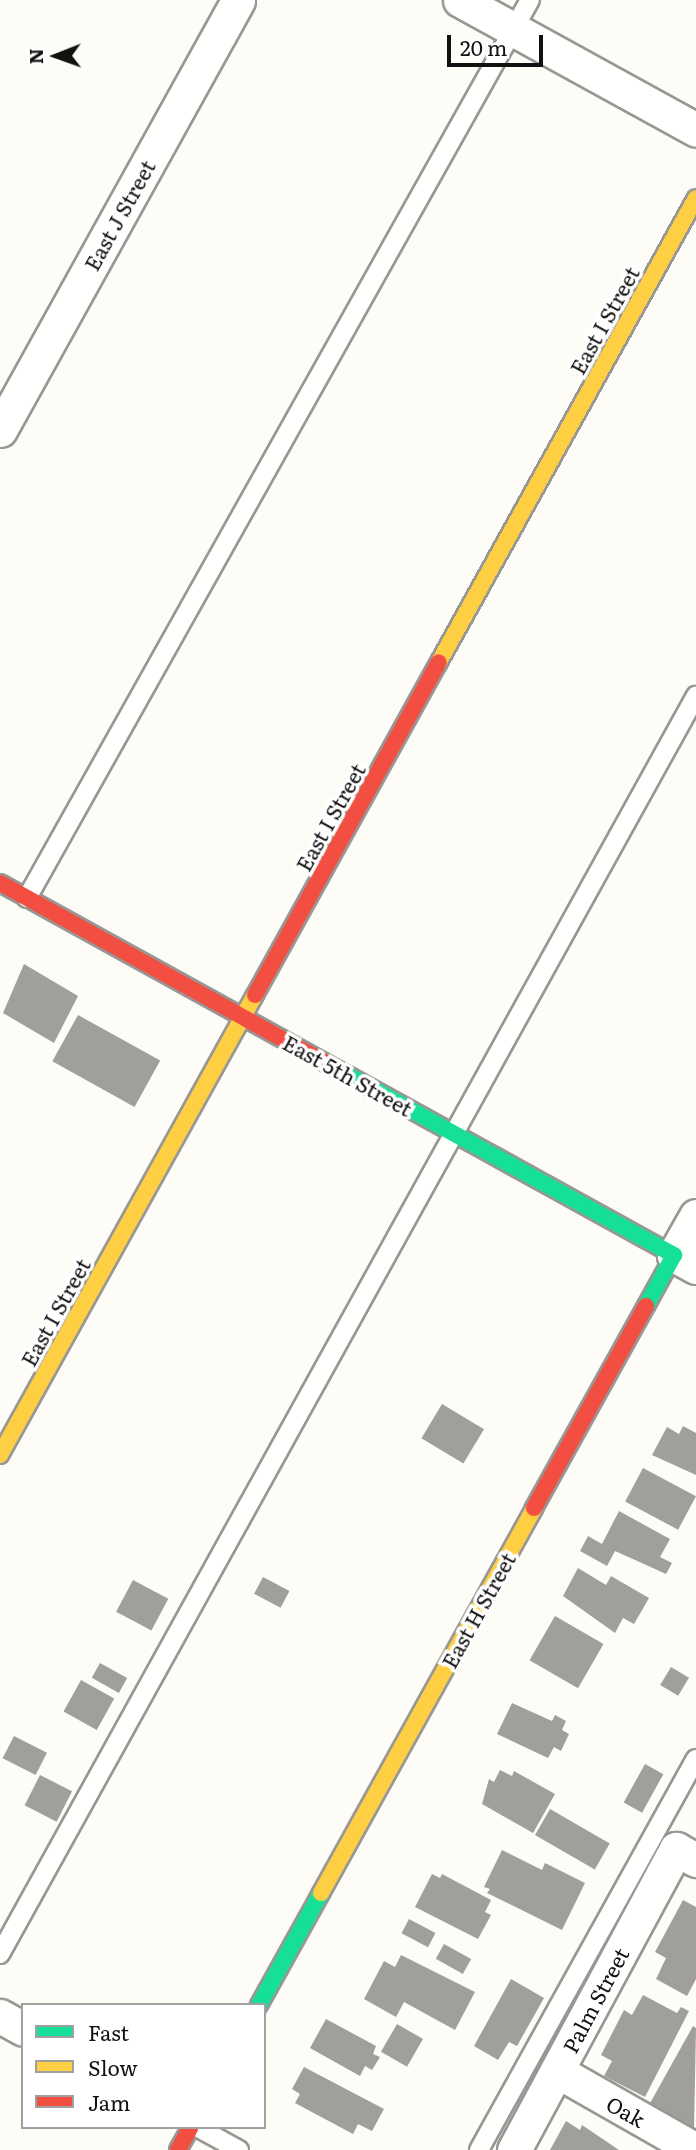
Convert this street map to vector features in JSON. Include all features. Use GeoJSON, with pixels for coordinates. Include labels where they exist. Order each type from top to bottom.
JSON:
{"type":"FeatureCollection","features":[{"type":"Feature","properties":{"kind":"street","name":"East J Street"},"geometry":{"type":"LineString","coordinates":[[0,430],[238,0]]}},
{"type":"Feature","properties":{"kind":"street"},"geometry":{"type":"LineString","coordinates":[[460,0],[696,130]]}},
{"type":"Feature","properties":{"kind":"street","name":"East I Street"},"geometry":{"type":"LineString","coordinates":[[0,1455],[696,198]]}},
{"type":"Feature","properties":{"kind":"street","name":"East 5th Street"},"geometry":{"type":"LineString","coordinates":[[0,883],[685,1261]]}},
{"type":"Feature","properties":{"kind":"street","name":"East H Street"},"geometry":{"type":"LineString","coordinates":[[260,2003],[685,1261],[696,1216]]}},
{"type":"Feature","properties":{"kind":"street","name":"Palm Street"},"geometry":{"type":"LineString","coordinates":[[514,2150],[557,2071],[686,1854]]}},
{"type":"Feature","properties":{"kind":"street"},"geometry":{"type":"LineString","coordinates":[[0,2017],[21,2028]]}},
{"type":"Feature","properties":{"kind":"street","name":"Oak"},"geometry":{"type":"LineString","coordinates":[[557,2071],[696,2150]]}},
{"type":"Feature","properties":{"kind":"street"},"geometry":{"type":"LineString","coordinates":[[178,2150],[190,2129]]}},
{"type":"Feature","properties":{"kind":"lane"},"geometry":{"type":"LineString","coordinates":[[27,898],[530,0]]}},
{"type":"Feature","properties":{"kind":"lane"},"geometry":{"type":"LineString","coordinates":[[0,1954],[696,696]]}},
{"type":"Feature","properties":{"kind":"lane"},"geometry":{"type":"LineString","coordinates":[[480,2150],[696,1759]]}},
{"type":"Feature","properties":{"kind":"lane"},"geometry":{"type":"LineString","coordinates":[[201,2129],[239,2150]]}},
{"type":"Feature","properties":{"kind":"building"},"geometry":{"type":"Polygon","coordinates":[[[24,964],[78,996],[54,1043],[3,1013],[24,964]]]}},
{"type":"Feature","properties":{"kind":"building"},"geometry":{"type":"Polygon","coordinates":[[[78,1015],[160,1061],[135,1107],[52,1061],[78,1015]]]}},
{"type":"Feature","properties":{"kind":"building"},"geometry":{"type":"Polygon","coordinates":[[[442,1404],[484,1429],[463,1464],[421,1438],[442,1404]]]}},
{"type":"Feature","properties":{"kind":"building"},"geometry":{"type":"Polygon","coordinates":[[[683,1426],[696,1433],[696,1475],[652,1455],[667,1427],[679,1434],[683,1426]]]}},
{"type":"Feature","properties":{"kind":"building"},"geometry":{"type":"Polygon","coordinates":[[[643,1468],[696,1496],[678,1530],[625,1502],[643,1468]]]}},
{"type":"Feature","properties":{"kind":"building"},"geometry":{"type":"Polygon","coordinates":[[[619,1511],[670,1539],[660,1557],[672,1563],[666,1574],[615,1551],[607,1566],[580,1551],[588,1536],[602,1544],[619,1511]]]}},
{"type":"Feature","properties":{"kind":"building"},"geometry":{"type":"Polygon","coordinates":[[[578,1568],[606,1585],[611,1576],[649,1598],[634,1624],[623,1618],[615,1633],[563,1596],[578,1568]]]}},
{"type":"Feature","properties":{"kind":"building"},"geometry":{"type":"Polygon","coordinates":[[[263,1577],[289,1591],[281,1608],[254,1594],[263,1577]]]}},
{"type":"Feature","properties":{"kind":"building"},"geometry":{"type":"Polygon","coordinates":[[[133,1580],[168,1599],[151,1631],[116,1612],[133,1580]]]}},
{"type":"Feature","properties":{"kind":"building"},"geometry":{"type":"Polygon","coordinates":[[[555,1616],[603,1644],[578,1688],[530,1660],[555,1616]]]}},
{"type":"Feature","properties":{"kind":"building"},"geometry":{"type":"Polygon","coordinates":[[[100,1663],[127,1678],[119,1693],[92,1678],[100,1663]]]}},
{"type":"Feature","properties":{"kind":"building"},"geometry":{"type":"Polygon","coordinates":[[[671,1667],[689,1678],[678,1696],[660,1685],[671,1667]]]}},
{"type":"Feature","properties":{"kind":"building"},"geometry":{"type":"Polygon","coordinates":[[[81,1680],[114,1698],[97,1730],[64,1711],[81,1680]]]}},
{"type":"Feature","properties":{"kind":"building"},"geometry":{"type":"Polygon","coordinates":[[[512,1703],[552,1721],[555,1715],[566,1721],[562,1730],[569,1734],[561,1751],[554,1747],[548,1758],[497,1734],[512,1703]]]}},
{"type":"Feature","properties":{"kind":"building"},"geometry":{"type":"Polygon","coordinates":[[[14,1736],[47,1753],[36,1775],[3,1758],[14,1736]]]}},
{"type":"Feature","properties":{"kind":"building"},"geometry":{"type":"Polygon","coordinates":[[[645,1764],[663,1774],[642,1813],[624,1802],[645,1764]]]}},
{"type":"Feature","properties":{"kind":"building"},"geometry":{"type":"Polygon","coordinates":[[[500,1770],[512,1776],[514,1771],[555,1794],[533,1833],[482,1804],[489,1779],[494,1782],[500,1770]]]}},
{"type":"Feature","properties":{"kind":"building"},"geometry":{"type":"Polygon","coordinates":[[[40,1775],[72,1791],[57,1822],[25,1805],[40,1775]]]}},
{"type":"Feature","properties":{"kind":"building"},"geometry":{"type":"Polygon","coordinates":[[[550,1809],[610,1844],[595,1869],[535,1835],[550,1809]]]}},
{"type":"Feature","properties":{"kind":"building"},"geometry":{"type":"Polygon","coordinates":[[[502,1850],[542,1870],[545,1863],[585,1883],[562,1930],[487,1893],[490,1889],[484,1887],[502,1850]]]}},
{"type":"Feature","properties":{"kind":"building"},"geometry":{"type":"Polygon","coordinates":[[[432,1874],[440,1878],[442,1874],[491,1900],[485,1912],[491,1915],[478,1939],[415,1907],[432,1874]]]}},
{"type":"Feature","properties":{"kind":"building"},"geometry":{"type":"Polygon","coordinates":[[[683,1900],[696,1907],[696,1979],[687,1996],[656,1979],[666,1958],[655,1952],[683,1900]]]}},
{"type":"Feature","properties":{"kind":"building"},"geometry":{"type":"Polygon","coordinates":[[[409,1919],[435,1933],[428,1947],[401,1933],[409,1919]]]}},
{"type":"Feature","properties":{"kind":"building"},"geometry":{"type":"Polygon","coordinates":[[[444,1944],[471,1959],[463,1974],[436,1959],[444,1944]]]}},
{"type":"Feature","properties":{"kind":"building"},"geometry":{"type":"Polygon","coordinates":[[[401,1955],[475,1992],[455,2030],[404,2002],[396,2017],[364,1999],[384,1961],[395,1967],[401,1955]]]}},
{"type":"Feature","properties":{"kind":"building"},"geometry":{"type":"Polygon","coordinates":[[[511,1979],[544,1998],[517,2046],[509,2042],[498,2060],[474,2046],[511,1979]]]}},
{"type":"Feature","properties":{"kind":"building"},"geometry":{"type":"Polygon","coordinates":[[[643,1995],[677,2013],[681,2007],[689,2011],[645,2097],[604,2076],[612,2061],[601,2055],[624,2010],[632,2015],[643,1995]]]}},
{"type":"Feature","properties":{"kind":"building"},"geometry":{"type":"Polygon","coordinates":[[[326,2019],[376,2046],[373,2054],[380,2057],[372,2070],[365,2066],[360,2076],[310,2048],[326,2019]]]}},
{"type":"Feature","properties":{"kind":"building"},"geometry":{"type":"Polygon","coordinates":[[[397,2024],[423,2039],[407,2067],[381,2052],[397,2024]]]}},
{"type":"Feature","properties":{"kind":"building"},"geometry":{"type":"Polygon","coordinates":[[[693,2026],[696,2028],[694,2130],[649,2105],[693,2026]]]}},
{"type":"Feature","properties":{"kind":"building"},"geometry":{"type":"Polygon","coordinates":[[[304,2067],[384,2109],[372,2131],[358,2124],[353,2134],[295,2103],[300,2094],[292,2089],[304,2067]]]}},
{"type":"Feature","properties":{"kind":"building"},"geometry":{"type":"Polygon","coordinates":[[[566,2121],[580,2130],[582,2125],[619,2150],[550,2150],[566,2121]]]}},
{"type":"Feature","properties":{"kind":"traffic: fast"},"geometry":{"type":"LineString","coordinates":[[346,1074],[674,1255],[646,1306]]}},
{"type":"Feature","properties":{"kind":"traffic: fast"},"geometry":{"type":"LineString","coordinates":[[260,2003],[321,1893]]}},
{"type":"Feature","properties":{"kind":"traffic: slow"},"geometry":{"type":"LineString","coordinates":[[439,662],[696,198]]}},
{"type":"Feature","properties":{"kind":"traffic: slow"},"geometry":{"type":"LineString","coordinates":[[0,1455],[255,995]]}},
{"type":"Feature","properties":{"kind":"traffic: slow"},"geometry":{"type":"LineString","coordinates":[[321,1893],[534,1508]]}},
{"type":"Feature","properties":{"kind":"traffic: jam"},"geometry":{"type":"LineString","coordinates":[[255,995],[439,662]]}},
{"type":"Feature","properties":{"kind":"traffic: jam"},"geometry":{"type":"LineString","coordinates":[[0,883],[346,1074]]}},
{"type":"Feature","properties":{"kind":"traffic: jam"},"geometry":{"type":"LineString","coordinates":[[534,1508],[646,1306]]}},
{"type":"Feature","properties":{"kind":"traffic: jam"},"geometry":{"type":"LineString","coordinates":[[178,2150],[190,2129]]}}]}
